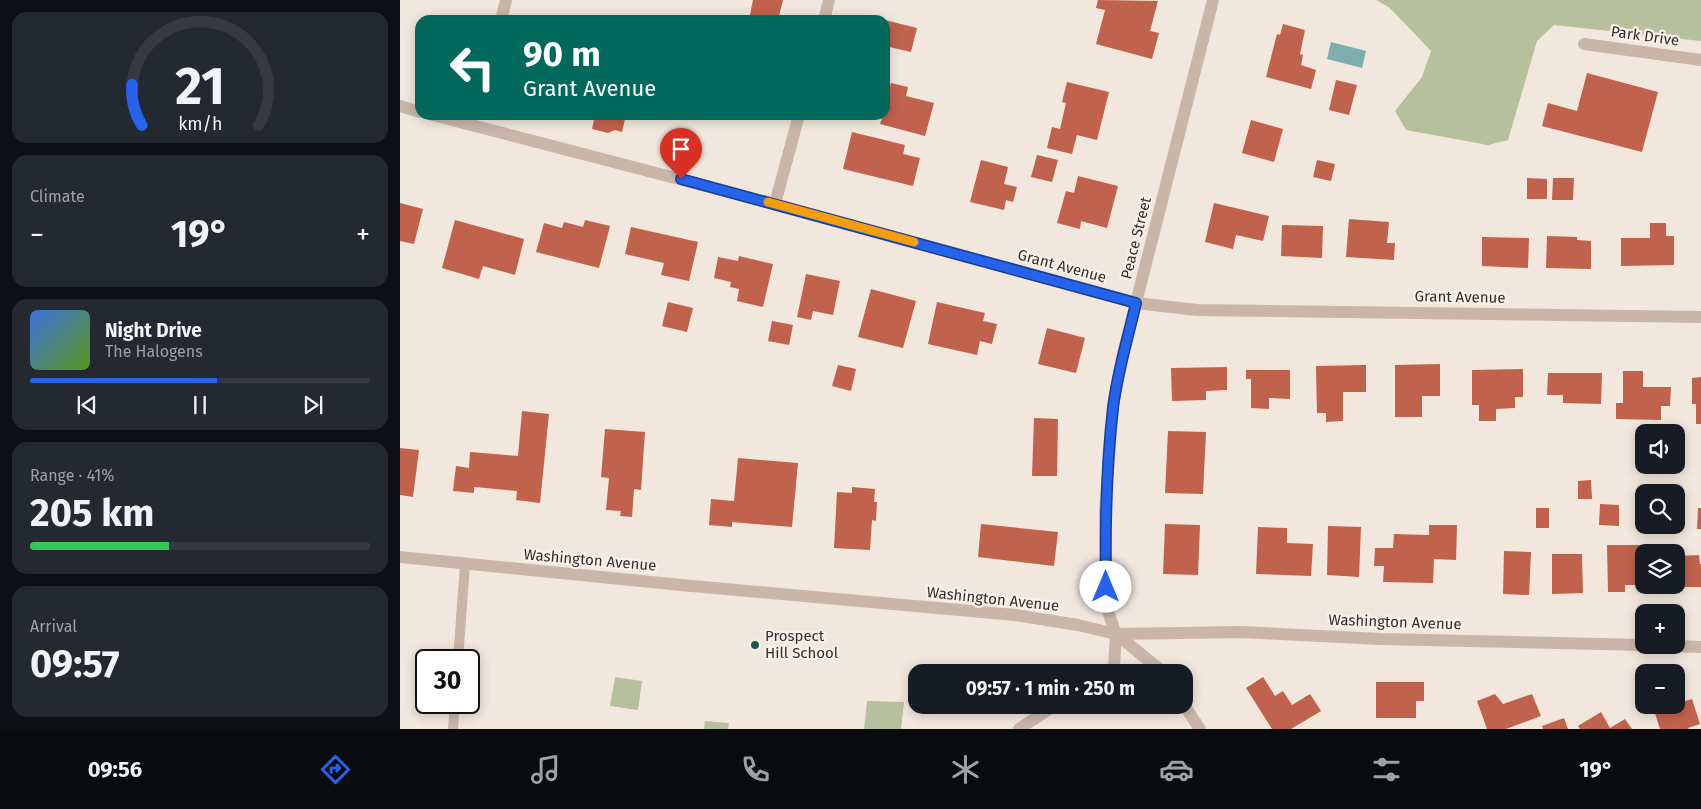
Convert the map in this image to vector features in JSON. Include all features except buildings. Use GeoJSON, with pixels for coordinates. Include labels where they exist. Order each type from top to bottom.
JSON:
{"type":"FeatureCollection","features":[{"type":"Feature","properties":{"kind":"street"},"geometry":{"type":"LineString","coordinates":[[502,15],[506,0]]}},
{"type":"Feature","properties":{"kind":"street"},"geometry":{"type":"LineString","coordinates":[[825,15],[829,0]]}},
{"type":"Feature","properties":{"kind":"street","name":"Peace Street"},"geometry":{"type":"LineString","coordinates":[[1116,634],[1106,606],[1105,512],[1113,406],[1122,358],[1213,0]]}},
{"type":"Feature","properties":{"kind":"street","name":"Park Drive"},"geometry":{"type":"LineString","coordinates":[[1584,44],[1701,60]]}},
{"type":"Feature","properties":{"kind":"street"},"geometry":{"type":"LineString","coordinates":[[400,106],[415,110]]}},
{"type":"Feature","properties":{"kind":"street","name":"Grant Avenue"},"geometry":{"type":"LineString","coordinates":[[476,120],[1136,303],[1197,310],[1701,317]]}},
{"type":"Feature","properties":{"kind":"street"},"geometry":{"type":"LineString","coordinates":[[775,204],[798,120]]}},
{"type":"Feature","properties":{"kind":"street","name":"Washington Avenue"},"geometry":{"type":"LineString","coordinates":[[400,557],[1015,615],[1078,625],[1116,634],[1241,632],[1380,639],[1635,645]]}},
{"type":"Feature","properties":{"kind":"street"},"geometry":{"type":"LineString","coordinates":[[1114,664],[1116,634]]}},
{"type":"Feature","properties":{"kind":"street"},"geometry":{"type":"LineString","coordinates":[[1116,634],[1153,664]]}},
{"type":"Feature","properties":{"kind":"street","name":"Washington Avenue"},"geometry":{"type":"LineString","coordinates":[[1685,646],[1701,647]]}},
{"type":"Feature","properties":{"kind":"street"},"geometry":{"type":"LineString","coordinates":[[1019,729],[1042,714]]}},
{"type":"Feature","properties":{"kind":"street"},"geometry":{"type":"LineString","coordinates":[[1190,714],[1200,729]]}},
{"type":"Feature","properties":{"kind":"lane"},"geometry":{"type":"LineString","coordinates":[[459,649],[465,564]]}},
{"type":"Feature","properties":{"kind":"lane"},"geometry":{"type":"LineString","coordinates":[[453,729],[454,714]]}},
{"type":"Feature","properties":{"kind":"green space"},"geometry":{"type":"Polygon","coordinates":[[[1376,0],[1701,0],[1701,41],[1554,25],[1537,41],[1508,140],[1488,145],[1406,130],[1395,111],[1422,77],[1431,51],[1390,8],[1376,0]]]}},
{"type":"Feature","properties":{"kind":"green space"},"geometry":{"type":"Polygon","coordinates":[[[615,677],[642,681],[638,710],[610,706],[615,677]]]}},
{"type":"Feature","properties":{"kind":"green space"},"geometry":{"type":"Polygon","coordinates":[[[867,701],[904,702],[901,729],[864,729],[867,701]]]}},
{"type":"Feature","properties":{"kind":"green space"},"geometry":{"type":"Polygon","coordinates":[[[705,721],[729,723],[728,729],[704,729],[705,721]]]}},
{"type":"Feature","properties":{"kind":"water"},"geometry":{"type":"Polygon","coordinates":[[[1331,42],[1366,51],[1362,68],[1327,59],[1331,42]]]}},
{"type":"Feature","properties":{"kind":"slow traffic"},"geometry":{"type":"LineString","coordinates":[[768,202],[914,242]]}},
{"type":"Feature","properties":{"kind":"place","name":"Prospect Hill School"},"geometry":{"type":"Point","coordinates":[755,645]}},
{"type":"Feature","properties":{"kind":"route"},"geometry":{"type":"LineString","coordinates":[[681,179],[1136,303],[1122,358],[1113,406],[1105,512],[1106,587]]}}]}
